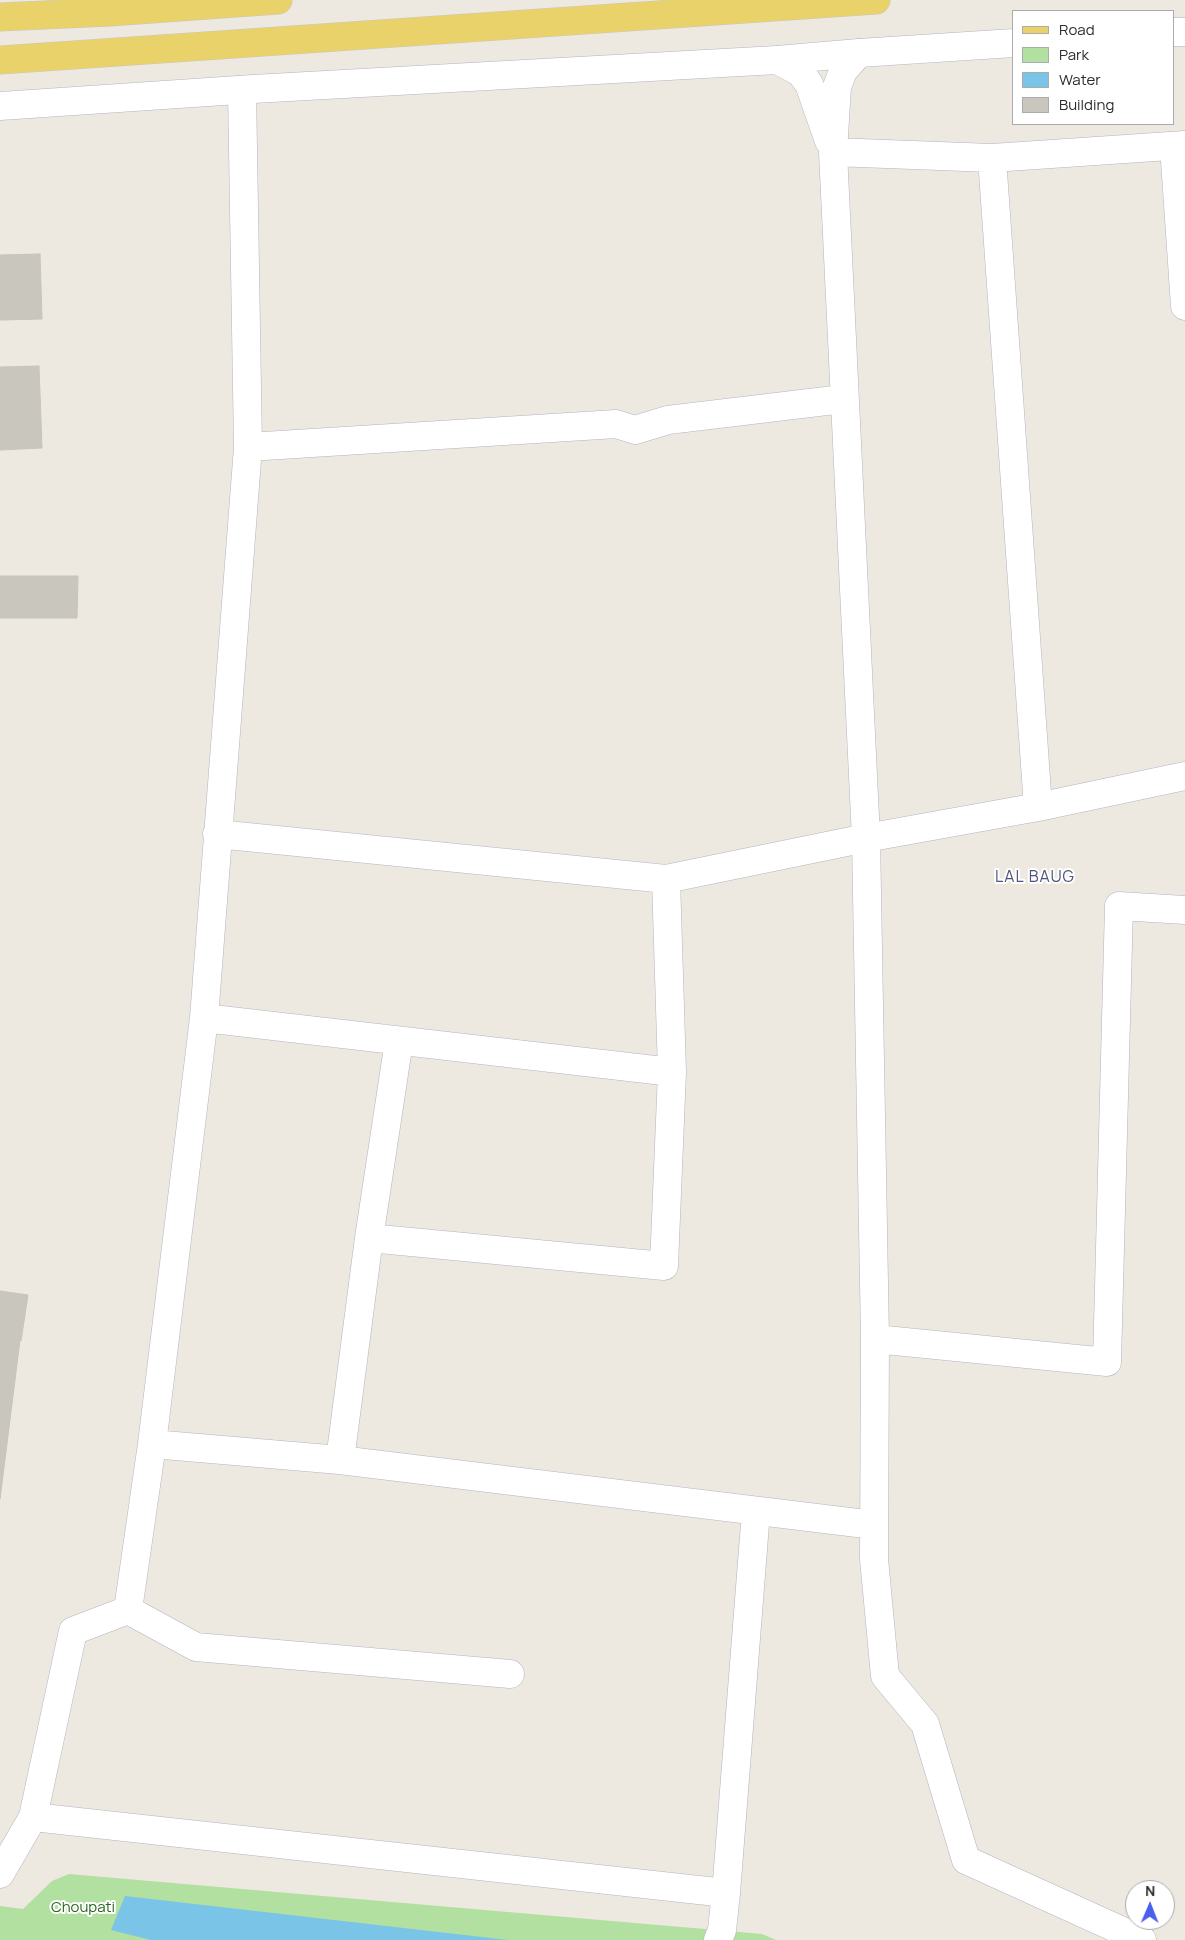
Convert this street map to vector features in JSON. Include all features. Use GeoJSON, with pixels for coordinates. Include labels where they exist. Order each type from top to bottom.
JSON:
{"type":"FeatureCollection","features":[{"type":"Feature","properties":{"kind":"main road"},"geometry":{"type":"LineString","coordinates":[[0,17],[110,12],[278,0]]}},
{"type":"Feature","properties":{"kind":"main road"},"geometry":{"type":"LineString","coordinates":[[0,60],[876,0]]}},
{"type":"Feature","properties":{"kind":"street"},"geometry":{"type":"LineString","coordinates":[[0,106],[242,90],[777,60],[1012,43]]}},
{"type":"Feature","properties":{"kind":"street"},"geometry":{"type":"LineString","coordinates":[[859,53],[843,71],[838,87],[833,152],[866,838],[875,1339],[874,1558],[885,1676],[926,1724],[966,1860],[1142,1940]]}},
{"type":"Feature","properties":{"kind":"street"},"geometry":{"type":"LineString","coordinates":[[777,60],[800,72],[809,84],[833,152]]}},
{"type":"Feature","properties":{"kind":"street"},"geometry":{"type":"LineString","coordinates":[[128,1610],[152,1444],[204,1018],[248,447],[242,90]]}},
{"type":"Feature","properties":{"kind":"street"},"geometry":{"type":"LineString","coordinates":[[833,152],[992,158],[1180,146],[1185,306]]}},
{"type":"Feature","properties":{"kind":"street"},"geometry":{"type":"LineString","coordinates":[[992,158],[1038,807]]}},
{"type":"Feature","properties":{"kind":"street"},"geometry":{"type":"LineString","coordinates":[[248,447],[616,424],[635,430],[668,420],[844,399]]}},
{"type":"Feature","properties":{"kind":"street"},"geometry":{"type":"LineString","coordinates":[[217,834],[666,879],[866,838],[1038,807],[1185,776]]}},
{"type":"Feature","properties":{"kind":"street"},"geometry":{"type":"LineString","coordinates":[[369,1238],[664,1266],[672,1072],[666,879]]}},
{"type":"Feature","properties":{"kind":"street"},"geometry":{"type":"LineString","coordinates":[[875,1339],[1107,1362],[1118,906],[1185,910]]}},
{"type":"Feature","properties":{"kind":"street"},"geometry":{"type":"LineString","coordinates":[[204,1018],[672,1072]]}},
{"type":"Feature","properties":{"kind":"street"},"geometry":{"type":"LineString","coordinates":[[340,1460],[369,1238],[399,1041]]}},
{"type":"Feature","properties":{"kind":"street"},"geometry":{"type":"LineString","coordinates":[[152,1444],[340,1460],[874,1525]]}},
{"type":"Feature","properties":{"kind":"street"},"geometry":{"type":"LineString","coordinates":[[718,1940],[722,1930],[726,1893],[756,1511]]}},
{"type":"Feature","properties":{"kind":"street"},"geometry":{"type":"LineString","coordinates":[[0,1874],[33,1817],[73,1631],[128,1610],[196,1647],[510,1674]]}},
{"type":"Feature","properties":{"kind":"street"},"geometry":{"type":"LineString","coordinates":[[33,1817],[726,1893]]}},
{"type":"Feature","properties":{"kind":"green space","name":"Choupati"},"geometry":{"type":"Polygon","coordinates":[[[69,1874],[762,1934],[776,1940],[0,1940],[0,1906],[23,1909],[52,1881],[69,1874]]]}},
{"type":"Feature","properties":{"kind":"water"},"geometry":{"type":"Polygon","coordinates":[[[125,1896],[508,1940],[151,1940],[111,1930],[125,1896]]]}},
{"type":"Feature","properties":{"kind":"building"},"geometry":{"type":"Polygon","coordinates":[[[40,254],[42,319],[0,320],[0,255],[40,254]]]}},
{"type":"Feature","properties":{"kind":"building"},"geometry":{"type":"Polygon","coordinates":[[[39,366],[42,448],[0,450],[0,367],[39,366]]]}},
{"type":"Feature","properties":{"kind":"building"},"geometry":{"type":"Polygon","coordinates":[[[0,576],[78,576],[77,618],[0,618],[0,576]]]}},
{"type":"Feature","properties":{"kind":"building"},"geometry":{"type":"Polygon","coordinates":[[[0,1291],[28,1295],[20,1340],[0,1499],[0,1291]]]}},
{"type":"Feature","properties":{"kind":"district","name":"LAL BAUG"},"geometry":{"type":"Point","coordinates":[1035,878]}}]}
